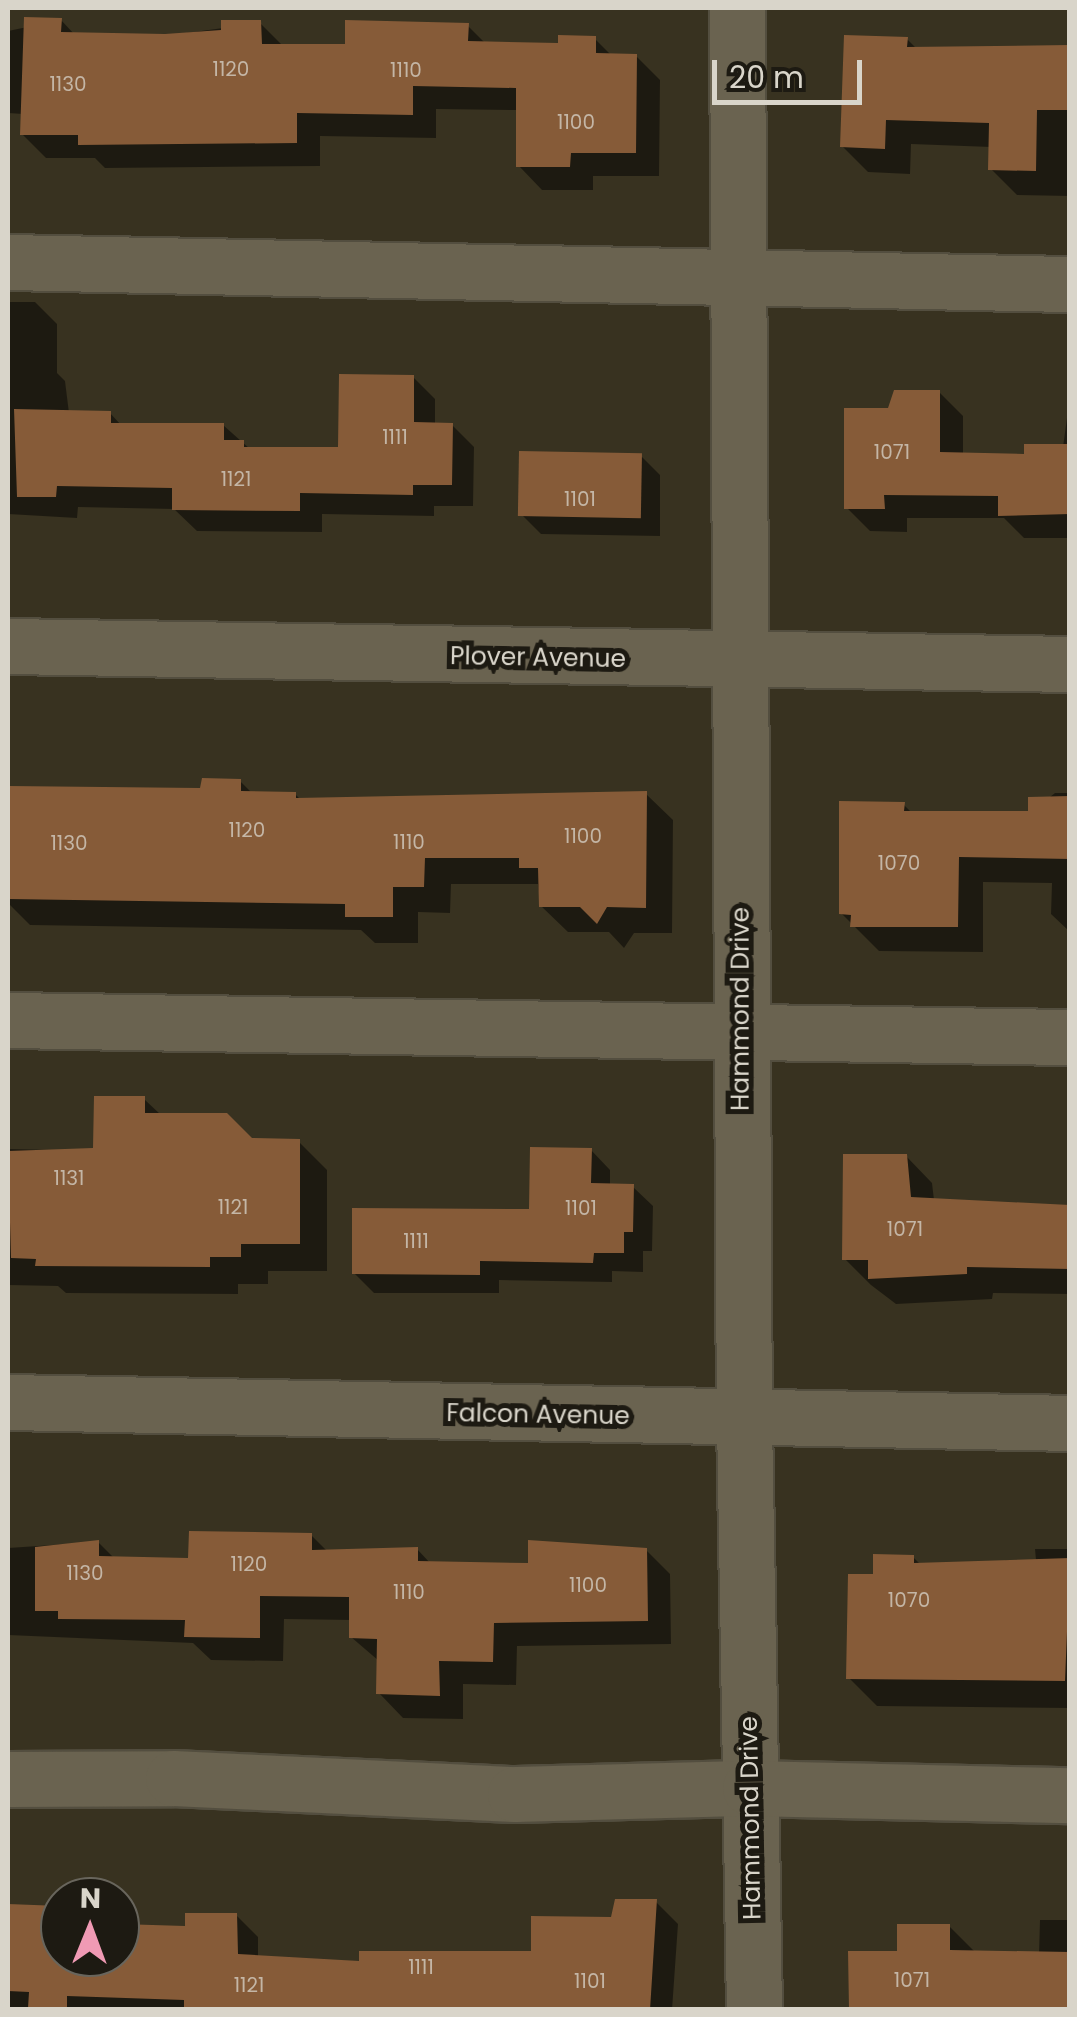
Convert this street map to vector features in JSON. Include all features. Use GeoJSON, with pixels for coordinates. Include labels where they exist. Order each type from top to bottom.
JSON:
{"type":"FeatureCollection","features":[{"type":"Feature","properties":{"kind":"street","name":"Hammond Drive"},"geometry":{"type":"LineString","coordinates":[[737,8],[744,1419],[754,2010]]}},
{"type":"Feature","properties":{"kind":"street"},"geometry":{"type":"LineString","coordinates":[[8,262],[738,281],[1070,284]]}},
{"type":"Feature","properties":{"kind":"street","name":"Plover Avenue"},"geometry":{"type":"LineString","coordinates":[[8,646],[738,663],[1070,664]]}},
{"type":"Feature","properties":{"kind":"street"},"geometry":{"type":"LineString","coordinates":[[8,1020],[1070,1037]]}},
{"type":"Feature","properties":{"kind":"street","name":"Falcon Avenue"},"geometry":{"type":"LineString","coordinates":[[8,1402],[1070,1423]]}},
{"type":"Feature","properties":{"kind":"street"},"geometry":{"type":"LineString","coordinates":[[8,1779],[173,1778],[515,1794],[750,1788],[1070,1795]]}},
{"type":"Feature","properties":{"kind":"building"},"geometry":{"type":"Polygon","coordinates":[[[24,17],[62,18],[61,32],[165,34],[221,30],[221,20],[261,20],[262,44],[345,44],[345,20],[469,23],[468,41],[558,43],[558,35],[596,36],[596,53],[637,54],[636,153],[571,153],[570,167],[516,167],[516,88],[413,86],[413,115],[297,113],[297,143],[78,145],[78,135],[20,135],[24,17]]]}},
{"type":"Feature","properties":{"kind":"building"},"geometry":{"type":"Polygon","coordinates":[[[844,35],[908,37],[907,47],[1070,45],[1070,110],[1037,110],[1036,171],[988,170],[989,123],[886,120],[885,149],[840,147],[844,35]]]}},
{"type":"Feature","properties":{"kind":"building"},"geometry":{"type":"Polygon","coordinates":[[[339,374],[414,375],[414,422],[453,423],[452,485],[413,485],[413,495],[300,493],[300,511],[172,510],[172,488],[57,486],[56,497],[17,497],[14,409],[111,411],[111,423],[224,423],[224,440],[244,440],[244,447],[338,447],[339,374]]]}},
{"type":"Feature","properties":{"kind":"building"},"geometry":{"type":"Polygon","coordinates":[[[894,390],[940,390],[940,452],[1024,454],[1024,444],[1070,444],[1070,514],[998,516],[998,496],[884,495],[885,509],[844,509],[844,408],[888,408],[894,390]]]}},
{"type":"Feature","properties":{"kind":"building"},"geometry":{"type":"Polygon","coordinates":[[[519,451],[642,453],[641,518],[518,516],[519,451]]]}},
{"type":"Feature","properties":{"kind":"building"},"geometry":{"type":"Polygon","coordinates":[[[202,778],[241,779],[241,791],[296,792],[296,798],[647,791],[646,908],[607,907],[597,924],[580,907],[539,907],[538,868],[519,868],[519,858],[425,858],[424,887],[393,887],[393,917],[345,917],[345,904],[8,899],[8,786],[200,788],[202,778]]]}},
{"type":"Feature","properties":{"kind":"building"},"geometry":{"type":"Polygon","coordinates":[[[1070,796],[1070,859],[959,857],[958,927],[850,927],[851,915],[839,914],[839,801],[905,802],[904,811],[1028,811],[1028,797],[1070,796]]]}},
{"type":"Feature","properties":{"kind":"building"},"geometry":{"type":"Polygon","coordinates":[[[94,1096],[145,1096],[145,1113],[227,1113],[252,1138],[300,1139],[300,1244],[241,1244],[241,1257],[210,1257],[210,1267],[35,1266],[36,1259],[11,1258],[8,1151],[93,1148],[94,1096]]]}},
{"type":"Feature","properties":{"kind":"building"},"geometry":{"type":"Polygon","coordinates":[[[530,1147],[592,1148],[591,1183],[634,1184],[633,1232],[624,1232],[624,1253],[594,1253],[593,1263],[480,1261],[480,1275],[352,1274],[352,1208],[529,1209],[530,1147]]]}},
{"type":"Feature","properties":{"kind":"building"},"geometry":{"type":"Polygon","coordinates":[[[843,1154],[907,1154],[911,1197],[1070,1205],[1070,1269],[967,1267],[967,1274],[868,1279],[868,1260],[842,1260],[843,1154]]]}},
{"type":"Feature","properties":{"kind":"building"},"geometry":{"type":"Polygon","coordinates":[[[189,1531],[312,1533],[312,1550],[418,1547],[418,1561],[528,1563],[528,1540],[647,1548],[648,1621],[494,1623],[493,1662],[439,1661],[440,1696],[376,1694],[377,1639],[349,1638],[349,1597],[260,1596],[260,1638],[184,1637],[185,1620],[58,1619],[58,1611],[35,1611],[35,1547],[99,1540],[99,1556],[188,1558],[189,1531]]]}},
{"type":"Feature","properties":{"kind":"building"},"geometry":{"type":"Polygon","coordinates":[[[873,1554],[914,1555],[914,1563],[1070,1558],[1065,1681],[846,1679],[848,1574],[873,1574],[873,1554]]]}},
{"type":"Feature","properties":{"kind":"building"},"geometry":{"type":"Polygon","coordinates":[[[615,1899],[657,1899],[650,2010],[184,2010],[184,2000],[67,1996],[67,2009],[28,2008],[29,1992],[8,1991],[8,1904],[40,1905],[40,1977],[140,1977],[140,1925],[185,1926],[185,1913],[237,1913],[238,1954],[359,1961],[359,1951],[531,1951],[531,1916],[611,1917],[615,1899]]]}},
{"type":"Feature","properties":{"kind":"building"},"geometry":{"type":"Polygon","coordinates":[[[897,1924],[950,1924],[950,1950],[1070,1952],[1070,2010],[849,2010],[848,1951],[897,1951],[897,1924]]]}}]}
